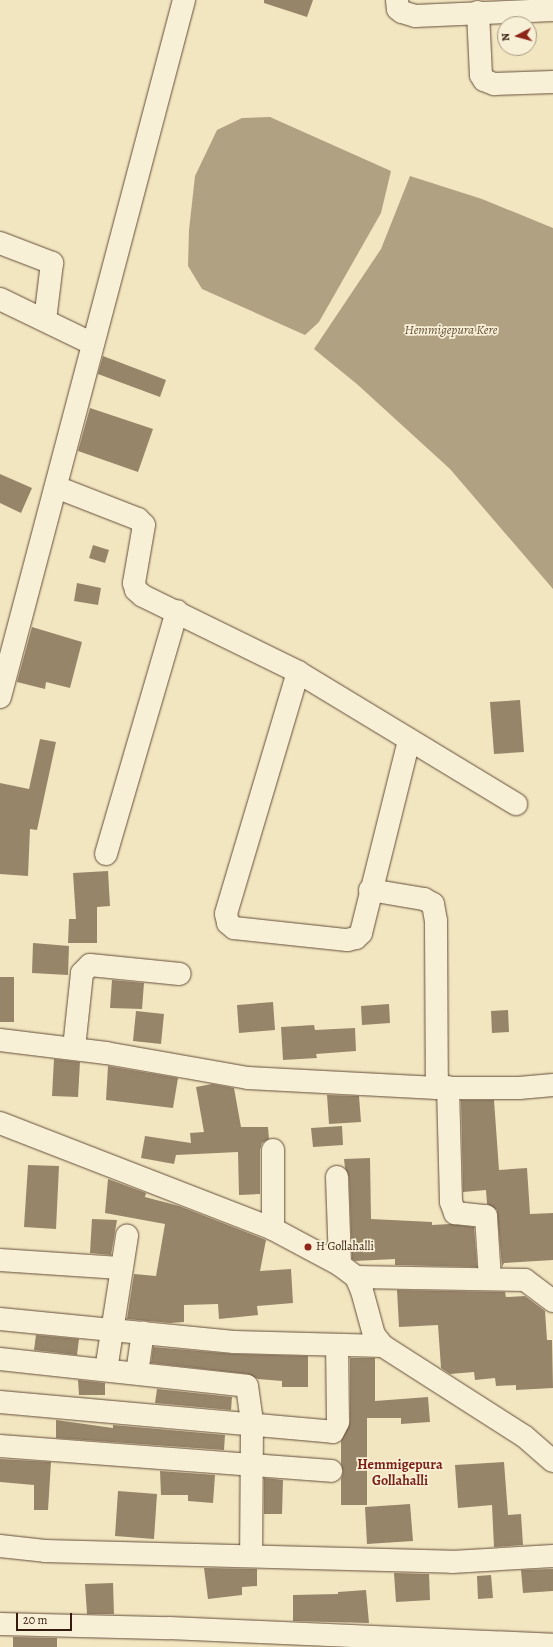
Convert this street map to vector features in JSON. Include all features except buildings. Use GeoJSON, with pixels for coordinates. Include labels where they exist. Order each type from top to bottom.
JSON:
{"type":"FeatureCollection","features":[{"type":"Feature","properties":{"kind":"street"},"geometry":{"type":"LineString","coordinates":[[0,697],[184,0]]}},
{"type":"Feature","properties":{"kind":"street"},"geometry":{"type":"LineString","coordinates":[[397,0],[398,9],[402,12],[415,16],[478,12],[553,10]]}},
{"type":"Feature","properties":{"kind":"street"},"geometry":{"type":"LineString","coordinates":[[478,12],[481,75],[484,80],[494,84],[553,82]]}},
{"type":"Feature","properties":{"kind":"street"},"geometry":{"type":"LineString","coordinates":[[0,243],[52,262],[45,320]]}},
{"type":"Feature","properties":{"kind":"street"},"geometry":{"type":"LineString","coordinates":[[0,299],[93,344]]}},
{"type":"Feature","properties":{"kind":"street"},"geometry":{"type":"LineString","coordinates":[[56,487],[141,522],[144,526],[144,536],[134,583],[136,590],[298,672],[516,804]]}},
{"type":"Feature","properties":{"kind":"street"},"geometry":{"type":"LineString","coordinates":[[106,854],[177,611]]}},
{"type":"Feature","properties":{"kind":"street"},"geometry":{"type":"LineString","coordinates":[[298,672],[226,914],[228,923],[234,928],[347,940],[356,938],[361,933],[370,890],[409,740]]}},
{"type":"Feature","properties":{"kind":"street"},"geometry":{"type":"LineString","coordinates":[[370,890],[424,899],[433,904],[436,921],[443,1088],[451,1202],[455,1213],[486,1216],[490,1279]]}},
{"type":"Feature","properties":{"kind":"street"},"geometry":{"type":"LineString","coordinates":[[74,1048],[82,973],[90,965],[180,974]]}},
{"type":"Feature","properties":{"kind":"street"},"geometry":{"type":"LineString","coordinates":[[0,1040],[74,1048],[248,1078],[443,1088],[519,1088],[553,1085]]}},
{"type":"Feature","properties":{"kind":"street"},"geometry":{"type":"LineString","coordinates":[[0,1123],[273,1230],[348,1271],[525,1280],[553,1301]]}},
{"type":"Feature","properties":{"kind":"street"},"geometry":{"type":"LineString","coordinates":[[273,1150],[273,1230]]}},
{"type":"Feature","properties":{"kind":"street"},"geometry":{"type":"LineString","coordinates":[[337,1177],[348,1271],[362,1291],[374,1335],[383,1346],[524,1436],[553,1461]]}},
{"type":"Feature","properties":{"kind":"street"},"geometry":{"type":"LineString","coordinates":[[106,1370],[113,1329],[120,1268],[127,1236]]}},
{"type":"Feature","properties":{"kind":"street"},"geometry":{"type":"LineString","coordinates":[[0,1260],[120,1268]]}},
{"type":"Feature","properties":{"kind":"street"},"geometry":{"type":"LineString","coordinates":[[0,1319],[234,1342],[383,1346]]}},
{"type":"Feature","properties":{"kind":"street"},"geometry":{"type":"LineString","coordinates":[[137,1374],[143,1332]]}},
{"type":"Feature","properties":{"kind":"street"},"geometry":{"type":"LineString","coordinates":[[0,1402],[191,1421],[252,1423],[333,1432],[338,1422],[337,1344]]}},
{"type":"Feature","properties":{"kind":"street"},"geometry":{"type":"LineString","coordinates":[[0,1359],[243,1384],[249,1390],[252,1423],[251,1555]]}},
{"type":"Feature","properties":{"kind":"street"},"geometry":{"type":"LineString","coordinates":[[0,1446],[251,1467],[331,1471]]}},
{"type":"Feature","properties":{"kind":"street"},"geometry":{"type":"LineString","coordinates":[[0,1546],[45,1551],[251,1555],[452,1562],[553,1556]]}},
{"type":"Feature","properties":{"kind":"street"},"geometry":{"type":"LineString","coordinates":[[0,1624],[170,1638],[553,1645]]}},
{"type":"Feature","properties":{"kind":"water"},"geometry":{"type":"Polygon","coordinates":[[[270,117],[391,171],[381,213],[319,322],[305,335],[202,289],[188,266],[189,230],[195,176],[217,130],[242,118],[270,117]]]}},
{"type":"Feature","properties":{"kind":"water","name":"Hemmigepura Kere"},"geometry":{"type":"Polygon","coordinates":[[[410,176],[482,199],[553,228],[553,589],[450,469],[358,385],[314,349],[381,249],[410,176]]]}},
{"type":"Feature","properties":{"kind":"place","name":"H Gollahalli"},"geometry":{"type":"Point","coordinates":[308,1247]}},
{"type":"Feature","properties":{"kind":"district","name":"Hemmigepura Gollahalli"},"geometry":{"type":"Point","coordinates":[400,1474]}}]}
